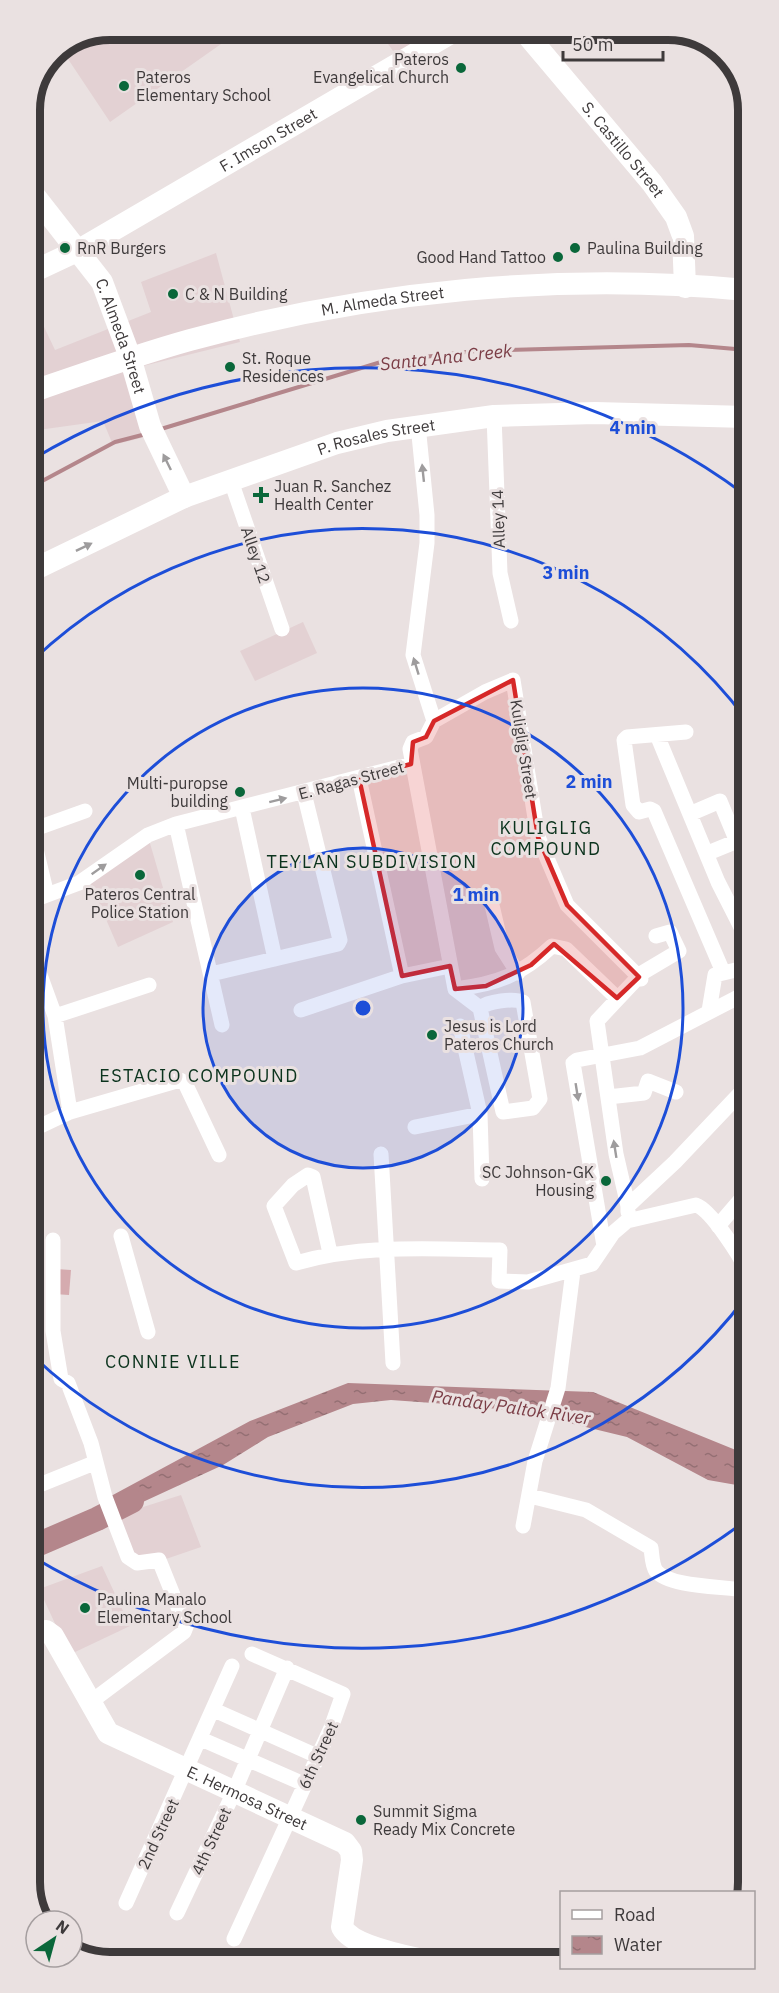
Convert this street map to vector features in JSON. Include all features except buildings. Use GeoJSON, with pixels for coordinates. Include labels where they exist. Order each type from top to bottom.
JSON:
{"type":"FeatureCollection","features":[{"type":"Feature","properties":{"kind":"street","name":"F. Imson Street"},"geometry":{"type":"LineString","coordinates":[[41,268],[79,250],[438,41]]}},
{"type":"Feature","properties":{"kind":"street","name":"S. Castillo Street"},"geometry":{"type":"LineString","coordinates":[[532,41],[652,183],[676,217],[684,236],[685,287]]}},
{"type":"Feature","properties":{"kind":"street","name":"C. Almeda Street"},"geometry":{"type":"LineString","coordinates":[[41,203],[102,282],[130,357],[150,426],[184,497]]}},
{"type":"Feature","properties":{"kind":"street","name":"M. Almeda Street"},"geometry":{"type":"LineString","coordinates":[[41,389],[130,357],[192,339],[318,311],[454,291],[570,284],[738,290]]}},
{"type":"Feature","properties":{"kind":"street","name":"P. Rosales Street"},"geometry":{"type":"LineString","coordinates":[[41,566],[184,497],[337,443],[418,425],[495,416],[595,413],[738,417]]}},
{"type":"Feature","properties":{"kind":"street","name":"Alley 14"},"geometry":{"type":"LineString","coordinates":[[495,416],[500,573],[512,621]]}},
{"type":"Feature","properties":{"kind":"street"},"geometry":{"type":"LineString","coordinates":[[418,425],[428,515],[427,543],[413,655],[434,722]]}},
{"type":"Feature","properties":{"kind":"street","name":"Alley 12"},"geometry":{"type":"LineString","coordinates":[[231,481],[282,629]]}},
{"type":"Feature","properties":{"kind":"street","name":"Kuliglig Street"},"geometry":{"type":"LineString","coordinates":[[434,722],[485,692],[513,680],[538,837],[567,905],[640,978]]}},
{"type":"Feature","properties":{"kind":"street","name":"E. Ragas Street"},"geometry":{"type":"LineString","coordinates":[[41,897],[79,883],[148,835],[176,824],[411,764],[410,748],[413,742],[426,737],[434,722]]}},
{"type":"Feature","properties":{"kind":"street"},"geometry":{"type":"LineString","coordinates":[[686,732],[627,737],[624,740],[633,805],[639,812],[650,809],[656,814],[723,972]]}},
{"type":"Feature","properties":{"kind":"street"},"geometry":{"type":"LineString","coordinates":[[657,735],[738,921]]}},
{"type":"Feature","properties":{"kind":"street"},"geometry":{"type":"LineString","coordinates":[[411,764],[455,989],[480,1008],[503,1112],[532,1108],[540,1099],[523,1002],[511,1001],[484,1005],[480,1008]]}},
{"type":"Feature","properties":{"kind":"street"},"geometry":{"type":"LineString","coordinates":[[359,778],[402,976]]}},
{"type":"Feature","properties":{"kind":"street"},"geometry":{"type":"LineString","coordinates":[[211,974],[335,946],[340,940],[304,793]]}},
{"type":"Feature","properties":{"kind":"street"},"geometry":{"type":"LineString","coordinates":[[692,813],[720,801],[738,833]]}},
{"type":"Feature","properties":{"kind":"street"},"geometry":{"type":"LineString","coordinates":[[242,808],[275,959]]}},
{"type":"Feature","properties":{"kind":"street"},"geometry":{"type":"LineString","coordinates":[[41,826],[85,812]]}},
{"type":"Feature","properties":{"kind":"street"},"geometry":{"type":"LineString","coordinates":[[176,824],[222,1025]]}},
{"type":"Feature","properties":{"kind":"street"},"geometry":{"type":"LineString","coordinates":[[708,853],[738,842]]}},
{"type":"Feature","properties":{"kind":"street"},"geometry":{"type":"LineString","coordinates":[[41,868],[47,895]]}},
{"type":"Feature","properties":{"kind":"street"},"geometry":{"type":"LineString","coordinates":[[491,901],[502,948],[518,973]]}},
{"type":"Feature","properties":{"kind":"street"},"geometry":{"type":"LineString","coordinates":[[628,1213],[617,1158],[597,1019],[640,978],[679,951],[670,933],[656,936]]}},
{"type":"Feature","properties":{"kind":"street"},"geometry":{"type":"LineString","coordinates":[[455,989],[486,986],[518,973],[531,965],[552,946],[560,946],[617,998]]}},
{"type":"Feature","properties":{"kind":"street"},"geometry":{"type":"LineString","coordinates":[[301,1010],[402,976],[450,966]]}},
{"type":"Feature","properties":{"kind":"street"},"geometry":{"type":"LineString","coordinates":[[709,1011],[712,979],[723,972],[738,969]]}},
{"type":"Feature","properties":{"kind":"street"},"geometry":{"type":"LineString","coordinates":[[41,975],[56,1016],[70,1112]]}},
{"type":"Feature","properties":{"kind":"street"},"geometry":{"type":"LineString","coordinates":[[56,1016],[149,985]]}},
{"type":"Feature","properties":{"kind":"street"},"geometry":{"type":"LineString","coordinates":[[604,1246],[573,1066],[577,1060],[640,1048],[738,997]]}},
{"type":"Feature","properties":{"kind":"street"},"geometry":{"type":"LineString","coordinates":[[460,1026],[480,1114],[482,1179]]}},
{"type":"Feature","properties":{"kind":"street"},"geometry":{"type":"LineString","coordinates":[[40,1126],[70,1112],[124,1095],[183,1081],[219,1155]]}},
{"type":"Feature","properties":{"kind":"street"},"geometry":{"type":"LineString","coordinates":[[608,1097],[644,1093],[648,1081],[676,1092]]}},
{"type":"Feature","properties":{"kind":"street"},"geometry":{"type":"LineString","coordinates":[[330,1253],[313,1178],[308,1175],[277,1200],[274,1209],[283,1226],[296,1263],[330,1253],[385,1248],[500,1250],[499,1281],[528,1282],[592,1264],[628,1213],[738,1096]]}},
{"type":"Feature","properties":{"kind":"street"},"geometry":{"type":"LineString","coordinates":[[416,1127],[480,1114]]}},
{"type":"Feature","properties":{"kind":"street"},"geometry":{"type":"LineString","coordinates":[[381,1154],[393,1363]]}},
{"type":"Feature","properties":{"kind":"street"},"geometry":{"type":"LineString","coordinates":[[718,1226],[738,1203]]}},
{"type":"Feature","properties":{"kind":"street"},"geometry":{"type":"LineString","coordinates":[[628,1213],[696,1205],[702,1207],[718,1226],[738,1258]]}},
{"type":"Feature","properties":{"kind":"street"},"geometry":{"type":"LineString","coordinates":[[121,1236],[148,1332]]}},
{"type":"Feature","properties":{"kind":"street"},"geometry":{"type":"LineString","coordinates":[[53,1240],[53,1330],[61,1379],[68,1383],[91,1443],[94,1462],[105,1497],[131,1561],[137,1563],[159,1560],[186,1629],[92,1701]]}},
{"type":"Feature","properties":{"kind":"street"},"geometry":{"type":"LineString","coordinates":[[523,1527],[535,1461],[558,1388],[573,1271]]}},
{"type":"Feature","properties":{"kind":"street"},"geometry":{"type":"LineString","coordinates":[[40,1485],[94,1462]]}},
{"type":"Feature","properties":{"kind":"street"},"geometry":{"type":"LineString","coordinates":[[530,1496],[586,1510],[622,1530],[651,1548],[653,1566],[662,1575],[683,1582],[738,1590]]}},
{"type":"Feature","properties":{"kind":"street","name":"E. Hermosa Street"},"geometry":{"type":"LineString","coordinates":[[40,1632],[46,1631],[53,1636],[92,1701],[108,1733],[345,1843],[351,1851],[342,1927],[350,1938],[390,1952]]}},
{"type":"Feature","properties":{"kind":"street","name":"6th Street"},"geometry":{"type":"LineString","coordinates":[[234,1940],[343,1694],[252,1654]]}},
{"type":"Feature","properties":{"kind":"street","name":"2nd Street"},"geometry":{"type":"LineString","coordinates":[[126,1903],[188,1770],[232,1666]]}},
{"type":"Feature","properties":{"kind":"street","name":"4th Street"},"geometry":{"type":"LineString","coordinates":[[177,1913],[234,1792],[286,1668]]}},
{"type":"Feature","properties":{"kind":"street"},"geometry":{"type":"LineString","coordinates":[[214,1710],[317,1756]]}},
{"type":"Feature","properties":{"kind":"street"},"geometry":{"type":"LineString","coordinates":[[201,1739],[304,1784]]}},
{"type":"Feature","properties":{"kind":"highlighted area"},"geometry":{"type":"Polygon","coordinates":[[[513,680],[538,837],[567,905],[639,977],[617,998],[554,944],[531,965],[486,986],[455,989],[450,966],[402,976],[359,778],[411,764],[413,742],[426,737],[434,721],[513,680]]]}},
{"type":"Feature","properties":{"kind":"shaded area","name":"Pateros Elementary School"},"geometry":{"type":"Polygon","coordinates":[[[110,40],[226,40],[110,122],[66,57],[72,52],[84,46],[110,40]]]}},
{"type":"Feature","properties":{"kind":"shaded area"},"geometry":{"type":"Polygon","coordinates":[[[386,40],[420,41],[396,55],[386,40]]]}},
{"type":"Feature","properties":{"kind":"shaded area"},"geometry":{"type":"Polygon","coordinates":[[[216,253],[240,342],[139,367],[157,434],[113,445],[103,421],[41,430],[41,320],[55,350],[151,312],[141,282],[216,253]]]}},
{"type":"Feature","properties":{"kind":"shaded area"},"geometry":{"type":"Polygon","coordinates":[[[303,622],[317,653],[255,681],[240,651],[303,622]]]}},
{"type":"Feature","properties":{"kind":"shaded area"},"geometry":{"type":"Polygon","coordinates":[[[147,833],[173,922],[118,947],[89,880],[147,833]]]}},
{"type":"Feature","properties":{"kind":"shaded area"},"geometry":{"type":"Polygon","coordinates":[[[56,1269],[71,1270],[69,1295],[54,1294],[56,1269]]]}},
{"type":"Feature","properties":{"kind":"shaded area","name":"Paulina Manalo Elementary School"},"geometry":{"type":"Polygon","coordinates":[[[181,1495],[201,1547],[163,1560],[136,1558],[118,1515],[181,1495]]]}},
{"type":"Feature","properties":{"kind":"shaded area","name":"Paulina Manalo Elementary School"},"geometry":{"type":"Polygon","coordinates":[[[102,1566],[130,1626],[73,1653],[65,1645],[40,1589],[102,1566]]]}},
{"type":"Feature","properties":{"kind":"water","name":"Panday Paltok River"},"geometry":{"type":"Polygon","coordinates":[[[348,1383],[593,1392],[738,1451],[738,1485],[708,1480],[627,1437],[532,1414],[475,1406],[391,1400],[353,1404],[268,1437],[223,1465],[119,1513],[111,1496],[250,1421],[348,1383]]]}},
{"type":"Feature","properties":{"kind":"waterway","name":"Santa Ana Creek"},"geometry":{"type":"LineString","coordinates":[[161,429],[381,362],[475,351],[689,345],[738,349]]}},
{"type":"Feature","properties":{"kind":"waterway","name":"Santa Ana Creek"},"geometry":{"type":"LineString","coordinates":[[41,482],[115,442],[146,434]]}},
{"type":"Feature","properties":{"kind":"waterway","name":"Santa Ana Creek"},"geometry":{"type":"LineString","coordinates":[[40,1543],[132,1501]]}},
{"type":"Feature","properties":{"kind":"place","name":"Pateros Evangelical Church"},"geometry":{"type":"Point","coordinates":[461,68]}},
{"type":"Feature","properties":{"kind":"place","name":"Pateros Elementary School"},"geometry":{"type":"Point","coordinates":[124,86]}},
{"type":"Feature","properties":{"kind":"place","name":"RnR Burgers"},"geometry":{"type":"Point","coordinates":[65,248]}},
{"type":"Feature","properties":{"kind":"place","name":"Paulina Building"},"geometry":{"type":"Point","coordinates":[575,248]}},
{"type":"Feature","properties":{"kind":"place","name":"Good Hand Tattoo"},"geometry":{"type":"Point","coordinates":[558,257]}},
{"type":"Feature","properties":{"kind":"place","name":"C & N Building"},"geometry":{"type":"Point","coordinates":[173,294]}},
{"type":"Feature","properties":{"kind":"place","name":"St. Roque Residences"},"geometry":{"type":"Point","coordinates":[230,367]}},
{"type":"Feature","properties":{"kind":"place","name":"Juan R. Sanchez Health Center"},"geometry":{"type":"Point","coordinates":[261,495]}},
{"type":"Feature","properties":{"kind":"place","name":"Multi-puropse building"},"geometry":{"type":"Point","coordinates":[240,792]}},
{"type":"Feature","properties":{"kind":"place","name":"Pateros Central Police Station"},"geometry":{"type":"Point","coordinates":[140,875]}},
{"type":"Feature","properties":{"kind":"place","name":"Jesus is Lord Pateros Church"},"geometry":{"type":"Point","coordinates":[432,1035]}},
{"type":"Feature","properties":{"kind":"place","name":"SC Johnson-GK Housing"},"geometry":{"type":"Point","coordinates":[606,1181]}},
{"type":"Feature","properties":{"kind":"place","name":"Paulina Manalo Elementary School"},"geometry":{"type":"Point","coordinates":[85,1608]}},
{"type":"Feature","properties":{"kind":"place","name":"Summit Sigma Ready Mix Concrete"},"geometry":{"type":"Point","coordinates":[361,1820]}},
{"type":"Feature","properties":{"kind":"district","name":"KULIGLIG COMPOUND"},"geometry":{"type":"Point","coordinates":[546,837]}},
{"type":"Feature","properties":{"kind":"district","name":"TEYLAN SUBDIVISION"},"geometry":{"type":"Point","coordinates":[372,861]}},
{"type":"Feature","properties":{"kind":"district","name":"ESTACIO COMPOUND"},"geometry":{"type":"Point","coordinates":[199,1075]}},
{"type":"Feature","properties":{"kind":"district","name":"CONNIE VILLE"},"geometry":{"type":"Point","coordinates":[173,1361]}}]}
